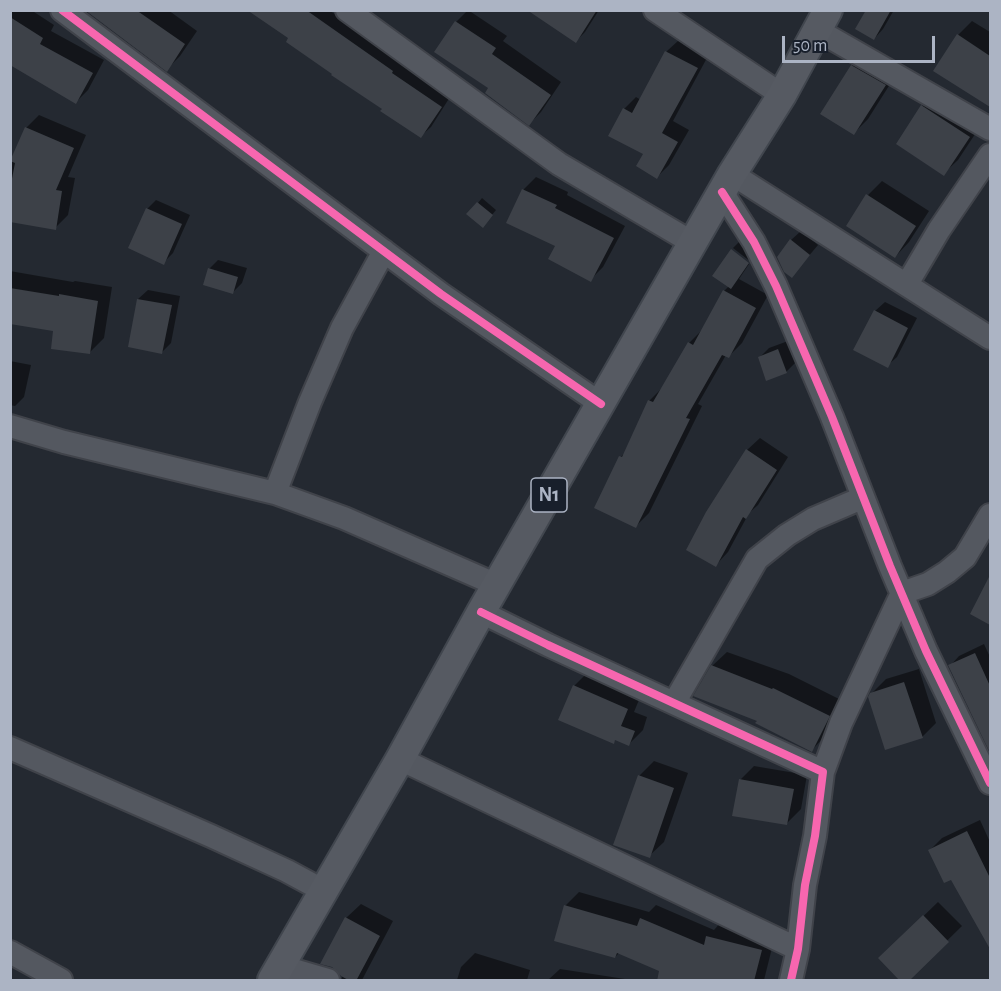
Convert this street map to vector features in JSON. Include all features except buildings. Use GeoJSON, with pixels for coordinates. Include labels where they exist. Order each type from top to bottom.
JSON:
{"type":"FeatureCollection","features":[{"type":"Feature","properties":{"kind":"main road","name":"N1"},"geometry":{"type":"LineString","coordinates":[[276,973],[727,183],[782,95],[823,20]]}},
{"type":"Feature","properties":{"kind":"street"},"geometry":{"type":"LineString","coordinates":[[62,10],[441,294],[601,404]]}},
{"type":"Feature","properties":{"kind":"street"},"geometry":{"type":"LineString","coordinates":[[347,10],[559,164],[693,243]]}},
{"type":"Feature","properties":{"kind":"street"},"geometry":{"type":"LineString","coordinates":[[655,10],[782,95]]}},
{"type":"Feature","properties":{"kind":"street"},"geometry":{"type":"LineString","coordinates":[[823,20],[990,129]]}},
{"type":"Feature","properties":{"kind":"street"},"geometry":{"type":"LineString","coordinates":[[907,284],[939,230],[990,155]]}},
{"type":"Feature","properties":{"kind":"street"},"geometry":{"type":"LineString","coordinates":[[727,183],[907,284],[990,338]]}},
{"type":"Feature","properties":{"kind":"street"},"geometry":{"type":"LineString","coordinates":[[727,183],[776,286],[832,417],[862,498],[935,670],[990,783]]}},
{"type":"Feature","properties":{"kind":"street"},"geometry":{"type":"LineString","coordinates":[[275,493],[310,402],[342,328],[384,251]]}},
{"type":"Feature","properties":{"kind":"street"},"geometry":{"type":"LineString","coordinates":[[10,426],[64,442],[275,493],[344,518],[497,585]]}},
{"type":"Feature","properties":{"kind":"street"},"geometry":{"type":"LineString","coordinates":[[674,703],[758,560],[787,535],[813,519],[862,498]]}},
{"type":"Feature","properties":{"kind":"street"},"geometry":{"type":"LineString","coordinates":[[791,981],[798,949],[805,885],[823,772],[841,723],[902,593],[928,584],[965,557],[990,515]]}},
{"type":"Feature","properties":{"kind":"street"},"geometry":{"type":"LineString","coordinates":[[481,612],[823,772]]}},
{"type":"Feature","properties":{"kind":"street"},"geometry":{"type":"LineString","coordinates":[[10,748],[211,836],[324,891]]}},
{"type":"Feature","properties":{"kind":"street"},"geometry":{"type":"LineString","coordinates":[[400,759],[798,949]]}},
{"type":"Feature","properties":{"kind":"street"},"geometry":{"type":"LineString","coordinates":[[10,952],[61,981]]}},
{"type":"Feature","properties":{"kind":"street"},"geometry":{"type":"LineString","coordinates":[[276,973],[328,981]]}},
{"type":"Feature","properties":{"kind":"cycle path"},"geometry":{"type":"LineString","coordinates":[[62,10],[441,294],[601,404]]}},
{"type":"Feature","properties":{"kind":"cycle path"},"geometry":{"type":"LineString","coordinates":[[722,192],[754,242],[776,286],[832,417],[926,651],[990,783]]}},
{"type":"Feature","properties":{"kind":"cycle path"},"geometry":{"type":"LineString","coordinates":[[481,612],[823,772],[815,836],[805,885],[798,949],[791,980]]}}]}
